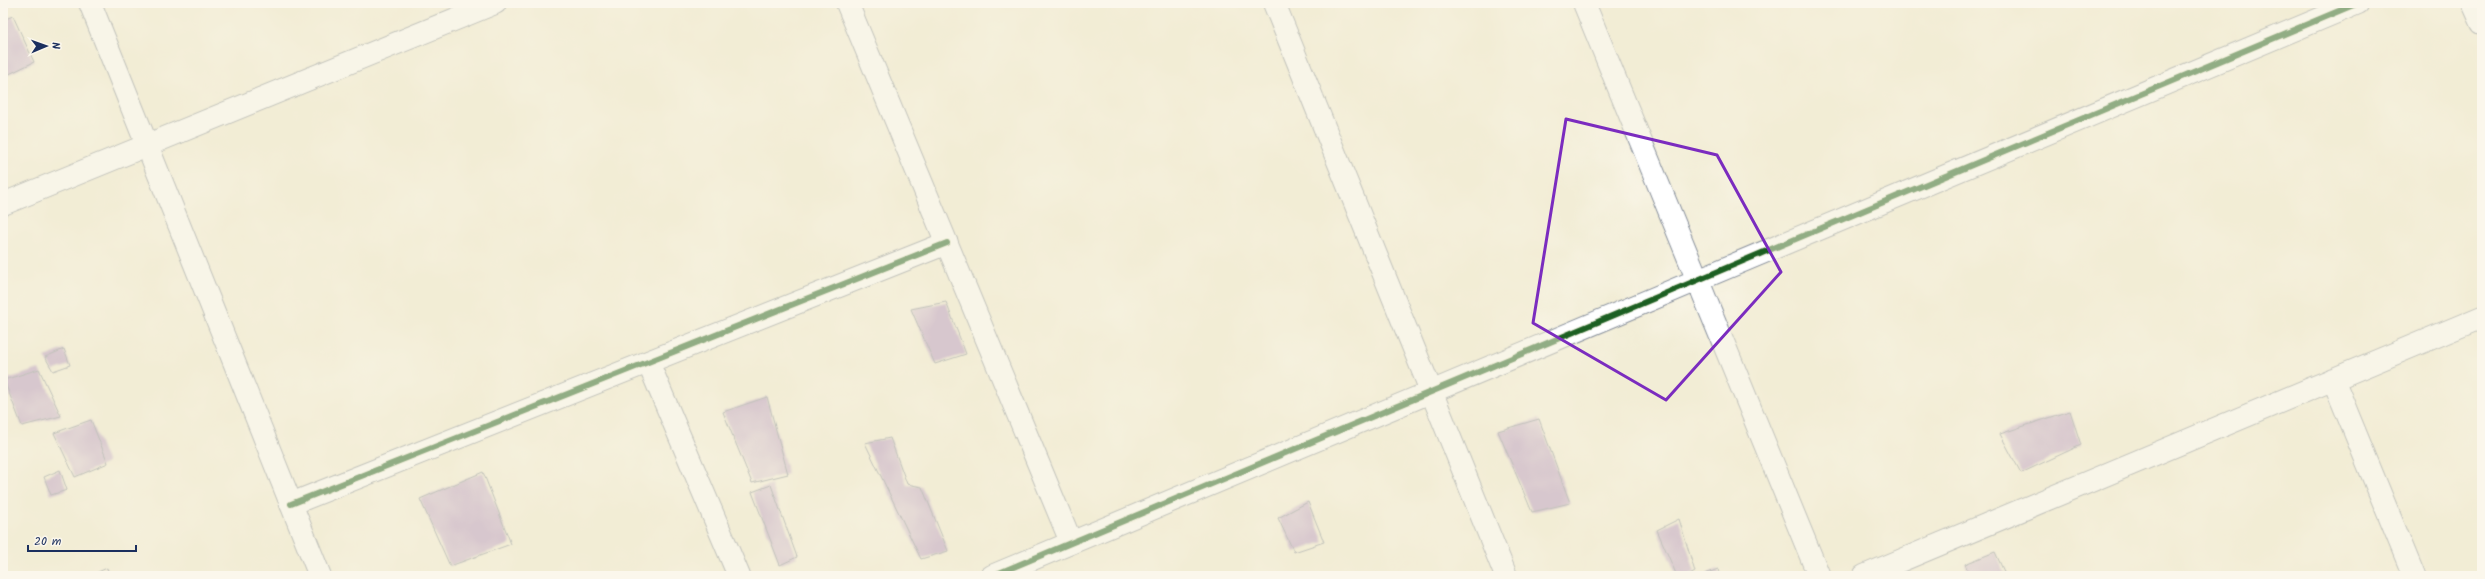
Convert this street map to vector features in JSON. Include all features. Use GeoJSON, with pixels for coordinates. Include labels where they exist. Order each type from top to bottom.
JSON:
{"type":"FeatureCollection","features":[{"type":"Feature","properties":{"kind":"street"},"geometry":{"type":"LineString","coordinates":[[90,3],[320,576]]}},
{"type":"Feature","properties":{"kind":"street"},"geometry":{"type":"LineString","coordinates":[[3,204],[495,3]]}},
{"type":"Feature","properties":{"kind":"street"},"geometry":{"type":"LineString","coordinates":[[847,3],[1071,542]]}},
{"type":"Feature","properties":{"kind":"street"},"geometry":{"type":"LineString","coordinates":[[1274,3],[1506,576]]}},
{"type":"Feature","properties":{"kind":"street"},"geometry":{"type":"LineString","coordinates":[[1584,3],[1819,576]]}},
{"type":"Feature","properties":{"kind":"street"},"geometry":{"type":"LineString","coordinates":[[992,576],[2358,3]]}},
{"type":"Feature","properties":{"kind":"street"},"geometry":{"type":"LineString","coordinates":[[2473,3],[2482,23]]}},
{"type":"Feature","properties":{"kind":"street"},"geometry":{"type":"LineString","coordinates":[[291,504],[947,243]]}},
{"type":"Feature","properties":{"kind":"street"},"geometry":{"type":"LineString","coordinates":[[1864,576],[2482,317]]}},
{"type":"Feature","properties":{"kind":"street"},"geometry":{"type":"LineString","coordinates":[[648,362],[739,576]]}},
{"type":"Feature","properties":{"kind":"street"},"geometry":{"type":"LineString","coordinates":[[2333,379],[2414,576]]}},
{"type":"Feature","properties":{"kind":"highlighted area"},"geometry":{"type":"Polygon","coordinates":[[[1566,119],[1717,155],[1781,272],[1666,400],[1533,323],[1566,119]]]}},
{"type":"Feature","properties":{"kind":"building"},"geometry":{"type":"Polygon","coordinates":[[[13,16],[34,62],[3,77],[3,20],[13,16]]]}},
{"type":"Feature","properties":{"kind":"building"},"geometry":{"type":"Polygon","coordinates":[[[946,302],[966,354],[935,364],[911,309],[946,302]]]}},
{"type":"Feature","properties":{"kind":"building"},"geometry":{"type":"Polygon","coordinates":[[[64,349],[70,365],[53,371],[45,357],[64,349]]]}},
{"type":"Feature","properties":{"kind":"building"},"geometry":{"type":"Polygon","coordinates":[[[39,369],[61,416],[22,426],[4,380],[39,369]]]}},
{"type":"Feature","properties":{"kind":"building"},"geometry":{"type":"Polygon","coordinates":[[[767,397],[788,474],[752,483],[723,412],[767,397]]]}},
{"type":"Feature","properties":{"kind":"building"},"geometry":{"type":"Polygon","coordinates":[[[2070,411],[2081,445],[2021,473],[2000,434],[2070,411]]]}},
{"type":"Feature","properties":{"kind":"building"},"geometry":{"type":"Polygon","coordinates":[[[1539,419],[1570,503],[1532,512],[1498,431],[1539,419]]]}},
{"type":"Feature","properties":{"kind":"building"},"geometry":{"type":"Polygon","coordinates":[[[91,420],[108,463],[75,477],[54,433],[91,420]]]}},
{"type":"Feature","properties":{"kind":"building"},"geometry":{"type":"Polygon","coordinates":[[[890,438],[907,484],[922,487],[948,551],[921,559],[865,443],[890,438]]]}},
{"type":"Feature","properties":{"kind":"building"},"geometry":{"type":"Polygon","coordinates":[[[60,470],[67,490],[51,495],[44,477],[60,470]]]}},
{"type":"Feature","properties":{"kind":"building"},"geometry":{"type":"Polygon","coordinates":[[[483,472],[511,544],[450,566],[420,499],[483,472]]]}},
{"type":"Feature","properties":{"kind":"building"},"geometry":{"type":"Polygon","coordinates":[[[771,485],[797,557],[780,565],[752,492],[771,485]]]}},
{"type":"Feature","properties":{"kind":"building"},"geometry":{"type":"Polygon","coordinates":[[[1308,502],[1324,542],[1294,552],[1278,518],[1308,502]]]}},
{"type":"Feature","properties":{"kind":"building"},"geometry":{"type":"Polygon","coordinates":[[[1679,519],[1695,572],[1688,576],[1677,576],[1657,530],[1679,519]]]}},
{"type":"Feature","properties":{"kind":"building"},"geometry":{"type":"Polygon","coordinates":[[[1995,552],[2006,576],[1970,576],[1965,564],[1995,552]]]}},
{"type":"Feature","properties":{"kind":"building"},"geometry":{"type":"Polygon","coordinates":[[[107,568],[110,576],[89,576],[107,568]]]}},
{"type":"Feature","properties":{"kind":"building"},"geometry":{"type":"Polygon","coordinates":[[[1718,569],[1720,576],[1700,576],[1718,569]]]}},
{"type":"Feature","properties":{"kind":"cycle path"},"geometry":{"type":"LineString","coordinates":[[992,576],[2358,3]]}},
{"type":"Feature","properties":{"kind":"cycle path"},"geometry":{"type":"LineString","coordinates":[[291,504],[947,243]]}}]}
